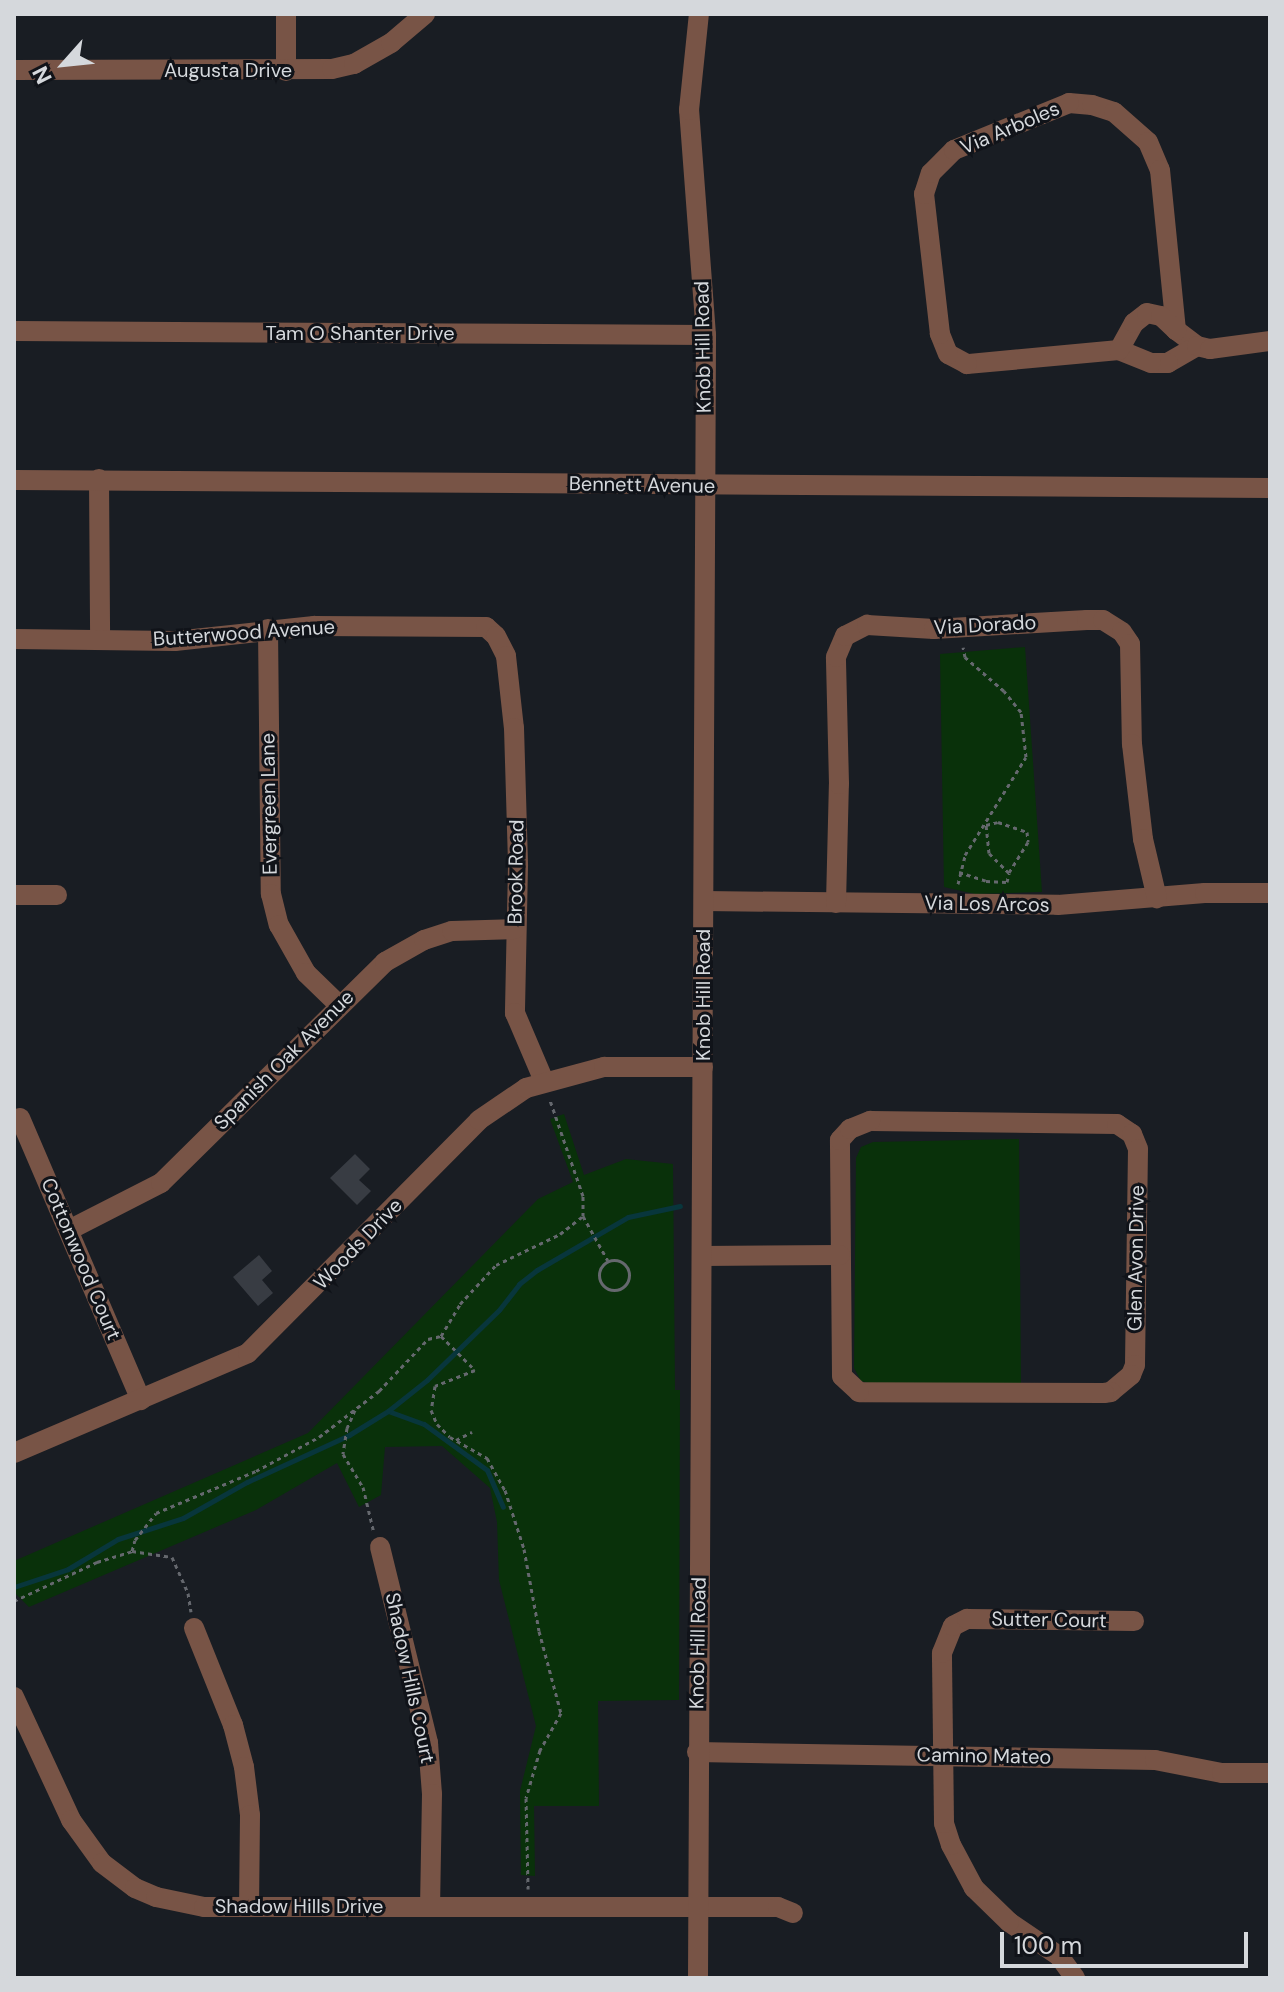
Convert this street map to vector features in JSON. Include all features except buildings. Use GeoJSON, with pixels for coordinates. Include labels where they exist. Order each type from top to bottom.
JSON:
{"type":"FeatureCollection","features":[{"type":"Feature","properties":{"kind":"street"},"geometry":{"type":"LineString","coordinates":[[286,14],[286,71]]}},
{"type":"Feature","properties":{"kind":"street","name":"Augusta Drive"},"geometry":{"type":"LineString","coordinates":[[14,70],[332,69],[354,64],[391,43],[425,14]]}},
{"type":"Feature","properties":{"kind":"street","name":"Knob Hill Road"},"geometry":{"type":"LineString","coordinates":[[698,1978],[706,335],[689,110],[699,14]]}},
{"type":"Feature","properties":{"kind":"street","name":"Via Arboles"},"geometry":{"type":"LineString","coordinates":[[1176,330],[1160,170],[1148,142],[1114,112],[1092,105],[1069,103],[1046,110],[954,150],[931,173],[924,194],[940,334],[948,354],[967,364],[1119,350],[1151,363],[1168,363],[1197,346]]}},
{"type":"Feature","properties":{"kind":"street"},"geometry":{"type":"LineString","coordinates":[[1119,350],[1134,323],[1147,313],[1161,316],[1197,346],[1210,349],[1270,341]]}},
{"type":"Feature","properties":{"kind":"street","name":"Tam O Shanter Drive"},"geometry":{"type":"LineString","coordinates":[[14,331],[706,335]]}},
{"type":"Feature","properties":{"kind":"street"},"geometry":{"type":"LineString","coordinates":[[99,479],[100,640]]}},
{"type":"Feature","properties":{"kind":"street","name":"Bennett Avenue"},"geometry":{"type":"LineString","coordinates":[[14,480],[1270,488]]}},
{"type":"Feature","properties":{"kind":"street","name":"Via Dorado"},"geometry":{"type":"LineString","coordinates":[[836,903],[839,784],[836,657],[845,636],[867,625],[960,627],[1103,620],[1122,632],[1130,644],[1132,744],[1143,839],[1157,898]]}},
{"type":"Feature","properties":{"kind":"street","name":"Butterwood Avenue"},"geometry":{"type":"LineString","coordinates":[[14,639],[175,641],[314,626],[486,627],[496,636],[506,656]]}},
{"type":"Feature","properties":{"kind":"street","name":"Evergreen Lane"},"geometry":{"type":"LineString","coordinates":[[268,629],[271,894],[279,925],[306,973],[339,1005]]}},
{"type":"Feature","properties":{"kind":"street","name":"Brook Road"},"geometry":{"type":"LineString","coordinates":[[506,656],[518,866],[515,1013],[544,1081]]}},
{"type":"Feature","properties":{"kind":"street","name":"Via Los Arcos"},"geometry":{"type":"LineString","coordinates":[[704,901],[1006,904],[1270,893]]}},
{"type":"Feature","properties":{"kind":"street"},"geometry":{"type":"LineString","coordinates":[[14,895],[57,895]]}},
{"type":"Feature","properties":{"kind":"street","name":"Spanish Oak Avenue"},"geometry":{"type":"LineString","coordinates":[[69,1230],[161,1183],[385,962],[424,940],[452,931],[515,929]]}},
{"type":"Feature","properties":{"kind":"street","name":"Woods Drive"},"geometry":{"type":"LineString","coordinates":[[14,1453],[248,1353],[479,1120],[526,1088],[604,1067],[703,1067]]}},
{"type":"Feature","properties":{"kind":"street","name":"Cottonwood Court"},"geometry":{"type":"LineString","coordinates":[[20,1118],[141,1400]]}},
{"type":"Feature","properties":{"kind":"street","name":"Glen Avon Drive"},"geometry":{"type":"LineString","coordinates":[[870,1121],[1117,1124],[1132,1134],[1138,1149],[1135,1365],[1131,1375],[1111,1392],[859,1392],[840,1372],[840,1255],[840,1140],[850,1129],[870,1121]]}},
{"type":"Feature","properties":{"kind":"street"},"geometry":{"type":"LineString","coordinates":[[702,1256],[840,1255]]}},
{"type":"Feature","properties":{"kind":"street","name":"Shadow Hills Court"},"geometry":{"type":"LineString","coordinates":[[380,1547],[428,1743],[432,1794],[430,1906]]}},
{"type":"Feature","properties":{"kind":"street","name":"Sutter Court"},"geometry":{"type":"LineString","coordinates":[[1075,1978],[1059,1956],[1009,1922],[974,1888],[951,1845],[944,1823],[942,1653],[953,1626],[967,1619],[1134,1621]]}},
{"type":"Feature","properties":{"kind":"street"},"geometry":{"type":"LineString","coordinates":[[194,1628],[233,1725],[244,1767],[250,1815],[249,1905]]}},
{"type":"Feature","properties":{"kind":"street","name":"Shadow Hills Drive"},"geometry":{"type":"LineString","coordinates":[[14,1697],[71,1820],[102,1863],[135,1888],[156,1897],[204,1907],[778,1907],[793,1913]]}},
{"type":"Feature","properties":{"kind":"street","name":"Camino Mateo"},"geometry":{"type":"LineString","coordinates":[[697,1752],[1155,1760],[1222,1773],[1270,1773]]}},
{"type":"Feature","properties":{"kind":"path"},"geometry":{"type":"LineString","coordinates":[[955,904],[959,872],[965,855],[1026,757],[1021,712],[1004,691],[965,657],[960,627]]}},
{"type":"Feature","properties":{"kind":"path"},"geometry":{"type":"LineString","coordinates":[[986,825],[998,822],[1027,832],[1028,842],[1009,873],[1006,904]]}},
{"type":"Feature","properties":{"kind":"path"},"geometry":{"type":"LineString","coordinates":[[986,825],[989,853],[1009,873]]}},
{"type":"Feature","properties":{"kind":"path"},"geometry":{"type":"LineString","coordinates":[[959,872],[986,881],[1007,882]]}},
{"type":"Feature","properties":{"kind":"path"},"geometry":{"type":"LineString","coordinates":[[544,1081],[583,1196],[583,1216],[589,1232],[608,1261]]}},
{"type":"Feature","properties":{"kind":"path"},"geometry":{"type":"LineString","coordinates":[[132,1551],[135,1540],[156,1513],[256,1471],[319,1437],[379,1391],[428,1339],[441,1336],[460,1304],[496,1265],[560,1234],[583,1216]]}},
{"type":"Feature","properties":{"kind":"path"},"geometry":{"type":"LineString","coordinates":[[618,1260],[629,1270],[629,1280],[623,1288],[613,1291],[600,1283],[600,1268],[608,1261],[618,1260]]}},
{"type":"Feature","properties":{"kind":"path"},"geometry":{"type":"LineString","coordinates":[[441,1336],[475,1370],[442,1382],[431,1396],[437,1424],[456,1440],[487,1458],[505,1490],[524,1549],[539,1631],[561,1713],[540,1750],[526,1798],[528,1907]]}},
{"type":"Feature","properties":{"kind":"path"},"geometry":{"type":"LineString","coordinates":[[356,1407],[347,1428],[343,1454],[368,1500],[369,1521],[380,1547]]}},
{"type":"Feature","properties":{"kind":"path"},"geometry":{"type":"LineString","coordinates":[[456,1440],[472,1432]]}},
{"type":"Feature","properties":{"kind":"path"},"geometry":{"type":"LineString","coordinates":[[14,1601],[97,1562],[132,1551],[172,1557],[188,1593],[194,1628]]}},
{"type":"Feature","properties":{"kind":"green space"},"geometry":{"type":"Polygon","coordinates":[[[1025,647],[1042,892],[975,894],[944,887],[940,654],[1025,647]]]}},
{"type":"Feature","properties":{"kind":"green space"},"geometry":{"type":"Polygon","coordinates":[[[564,1114],[584,1175],[626,1159],[673,1164],[675,1390],[680,1390],[679,1700],[598,1701],[599,1806],[534,1806],[535,1876],[521,1875],[520,1791],[536,1726],[499,1580],[497,1522],[490,1488],[442,1446],[385,1447],[381,1495],[359,1507],[337,1463],[256,1510],[29,1607],[14,1592],[14,1561],[308,1433],[538,1199],[573,1182],[550,1119],[564,1114]]]}},
{"type":"Feature","properties":{"kind":"green space"},"geometry":{"type":"Polygon","coordinates":[[[1019,1139],[1021,1384],[877,1385],[861,1381],[854,1368],[856,1158],[861,1147],[873,1142],[1019,1139]]]}},
{"type":"Feature","properties":{"kind":"waterway"},"geometry":{"type":"LineString","coordinates":[[14,1587],[68,1569],[118,1539],[183,1518],[247,1482],[349,1435],[388,1411],[427,1380],[499,1310],[519,1284],[537,1270],[628,1217],[680,1206]]}},
{"type":"Feature","properties":{"kind":"waterway"},"geometry":{"type":"LineString","coordinates":[[388,1411],[424,1424],[487,1470],[503,1507]]}}]}
